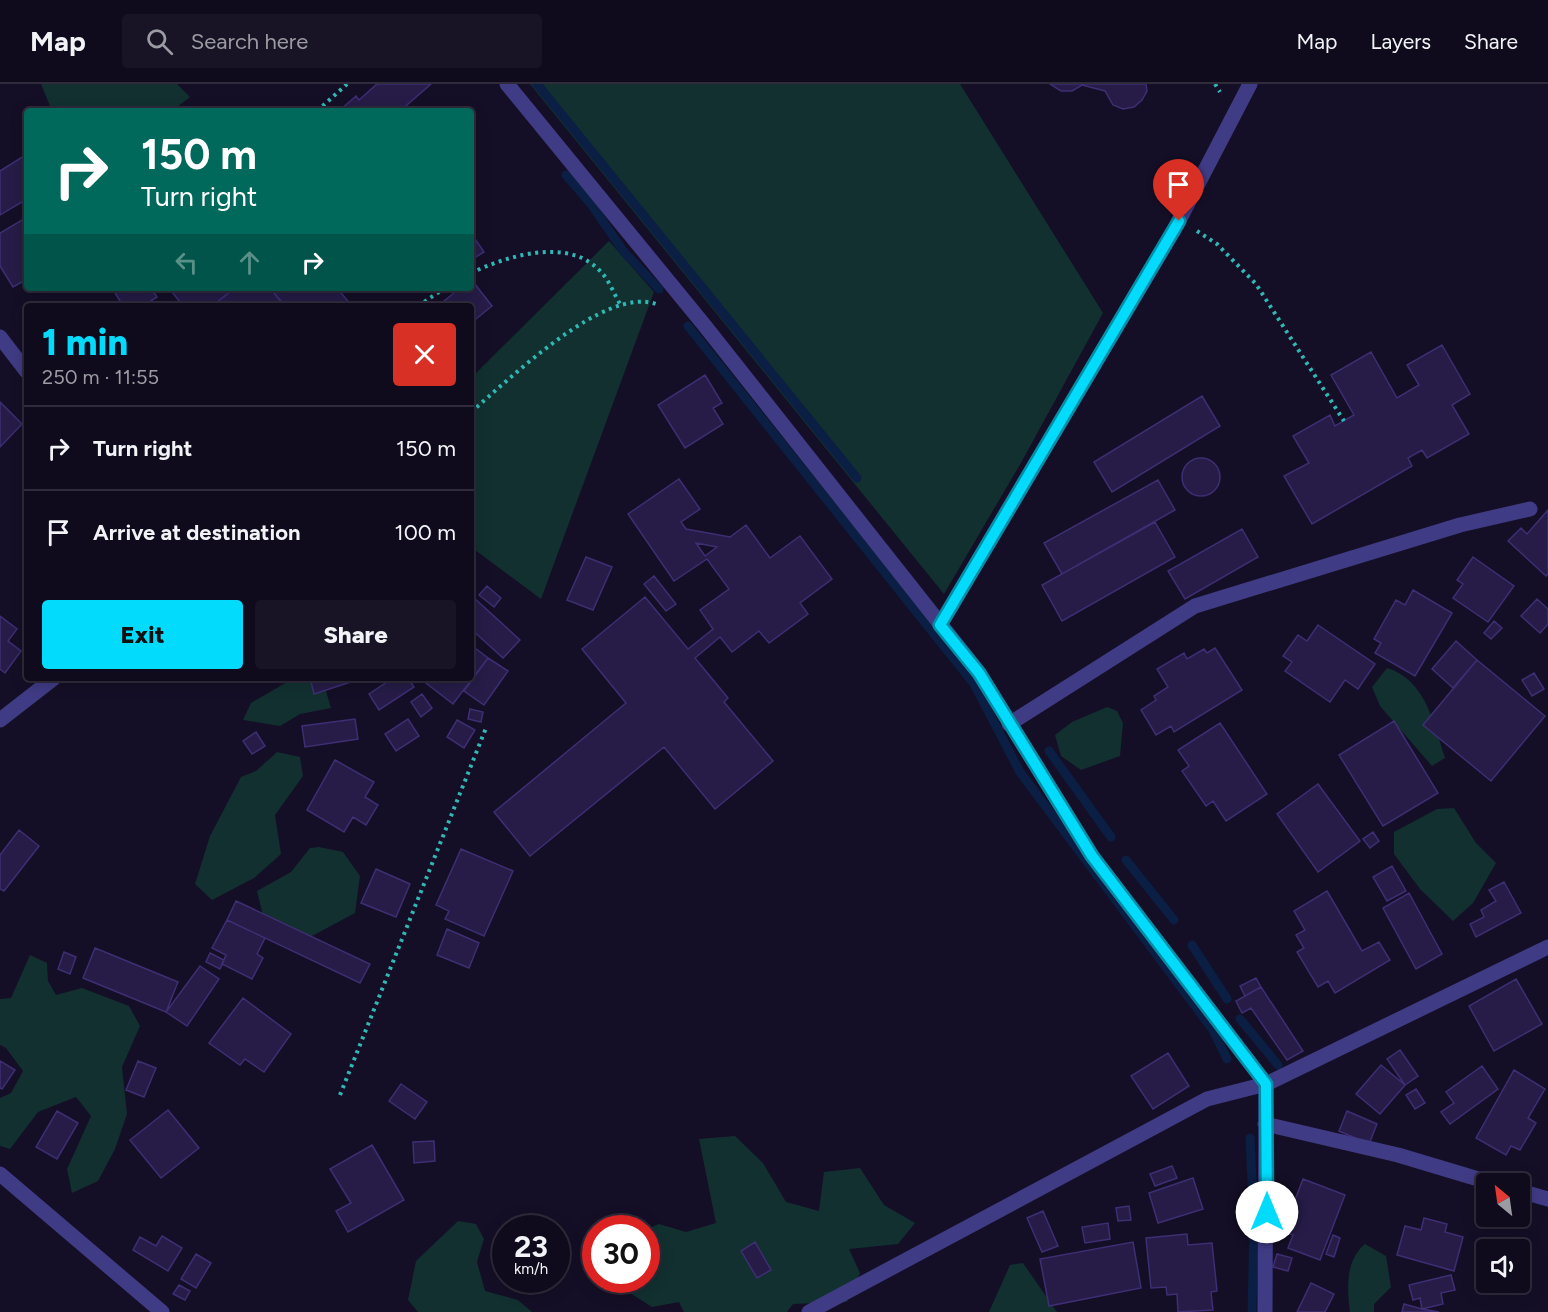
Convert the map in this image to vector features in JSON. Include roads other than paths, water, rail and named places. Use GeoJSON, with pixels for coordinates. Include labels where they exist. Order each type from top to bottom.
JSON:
{"type":"FeatureCollection","features":[{"type":"Feature","properties":{"kind":"street"},"geometry":{"type":"LineString","coordinates":[[507,84],[705,326],[979,673],[1092,856],[1266,1084],[1265,1312]]}},
{"type":"Feature","properties":{"kind":"street"},"geometry":{"type":"LineString","coordinates":[[940,625],[1179,221],[1250,84]]}},
{"type":"Feature","properties":{"kind":"street"},"geometry":{"type":"LineString","coordinates":[[0,337],[24,368]]}},
{"type":"Feature","properties":{"kind":"street"},"geometry":{"type":"LineString","coordinates":[[1010,724],[1195,606],[1460,525],[1530,509]]}},
{"type":"Feature","properties":{"kind":"street"},"geometry":{"type":"LineString","coordinates":[[0,720],[50,681]]}},
{"type":"Feature","properties":{"kind":"street"},"geometry":{"type":"LineString","coordinates":[[813,1311],[1208,1099],[1266,1084],[1548,947]]}},
{"type":"Feature","properties":{"kind":"street"},"geometry":{"type":"LineString","coordinates":[[1265,1124],[1398,1155],[1476,1178]]}},
{"type":"Feature","properties":{"kind":"street"},"geometry":{"type":"LineString","coordinates":[[0,1174],[162,1312]]}},
{"type":"Feature","properties":{"kind":"street"},"geometry":{"type":"LineString","coordinates":[[1530,1194],[1548,1199]]}},
{"type":"Feature","properties":{"kind":"waterway"},"geometry":{"type":"LineString","coordinates":[[537,84],[857,478]]}},
{"type":"Feature","properties":{"kind":"waterway"},"geometry":{"type":"LineString","coordinates":[[566,175],[591,204],[624,252],[659,289]]}},
{"type":"Feature","properties":{"kind":"waterway"},"geometry":{"type":"LineString","coordinates":[[688,326],[974,684],[1020,772],[1213,1030],[1227,1059]]}},
{"type":"Feature","properties":{"kind":"waterway"},"geometry":{"type":"LineString","coordinates":[[1049,751],[1111,837]]}},
{"type":"Feature","properties":{"kind":"waterway"},"geometry":{"type":"LineString","coordinates":[[1126,860],[1174,920]]}},
{"type":"Feature","properties":{"kind":"waterway"},"geometry":{"type":"LineString","coordinates":[[1192,945],[1227,999]]}},
{"type":"Feature","properties":{"kind":"waterway"},"geometry":{"type":"LineString","coordinates":[[1240,1019],[1278,1065]]}},
{"type":"Feature","properties":{"kind":"waterway"},"geometry":{"type":"LineString","coordinates":[[1250,1138],[1254,1224],[1252,1312]]}}]}
